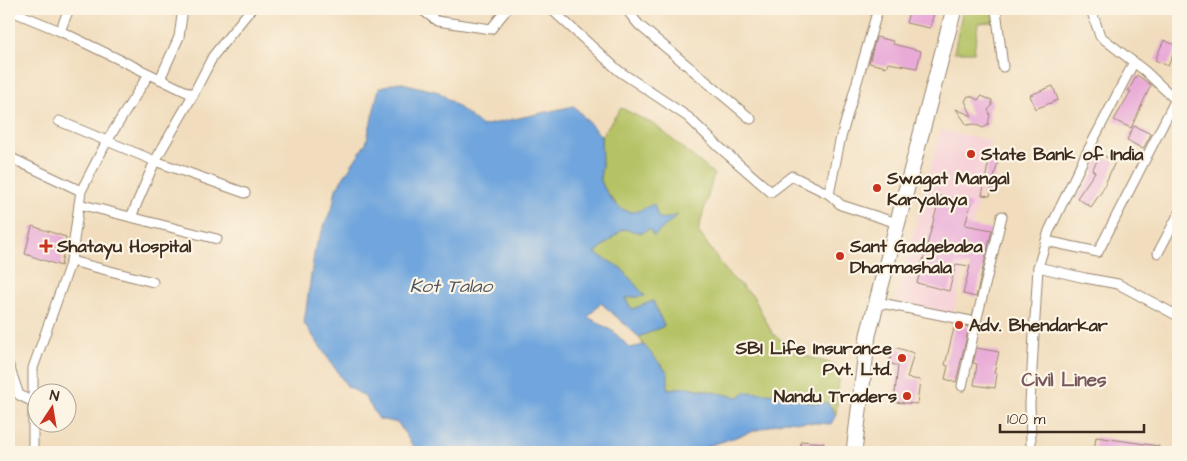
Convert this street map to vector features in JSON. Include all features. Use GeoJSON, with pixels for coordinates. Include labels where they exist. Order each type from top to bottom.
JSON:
{"type":"FeatureCollection","features":[{"type":"Feature","properties":{"kind":"highway"},"geometry":{"type":"LineString","coordinates":[[854,452],[868,334],[954,9]]}},
{"type":"Feature","properties":{"kind":"street"},"geometry":{"type":"LineString","coordinates":[[60,31],[69,9]]}},
{"type":"Feature","properties":{"kind":"street"},"geometry":{"type":"LineString","coordinates":[[160,79],[179,38],[183,9]]}},
{"type":"Feature","properties":{"kind":"street"},"geometry":{"type":"LineString","coordinates":[[130,217],[155,160],[193,95],[213,56],[251,9]]}},
{"type":"Feature","properties":{"kind":"street"},"geometry":{"type":"LineString","coordinates":[[421,9],[438,21],[491,29],[507,9]]}},
{"type":"Feature","properties":{"kind":"street"},"geometry":{"type":"LineString","coordinates":[[551,9],[619,71],[688,117],[771,192],[792,176],[829,194],[841,205],[897,223]]}},
{"type":"Feature","properties":{"kind":"street"},"geometry":{"type":"LineString","coordinates":[[626,9],[639,25],[751,119]]}},
{"type":"Feature","properties":{"kind":"street"},"geometry":{"type":"LineString","coordinates":[[829,194],[840,141],[878,9]]}},
{"type":"Feature","properties":{"kind":"street"},"geometry":{"type":"LineString","coordinates":[[996,9],[1003,67]]}},
{"type":"Feature","properties":{"kind":"street"},"geometry":{"type":"LineString","coordinates":[[1046,241],[1098,252],[1177,101],[1134,62],[1100,36],[1091,9]]}},
{"type":"Feature","properties":{"kind":"street"},"geometry":{"type":"LineString","coordinates":[[9,10],[60,31],[193,95]]}},
{"type":"Feature","properties":{"kind":"street"},"geometry":{"type":"LineString","coordinates":[[1032,452],[1030,403],[1038,267],[1049,231],[1083,160],[1134,62]]}},
{"type":"Feature","properties":{"kind":"street"},"geometry":{"type":"LineString","coordinates":[[33,384],[33,368],[71,261],[81,191],[108,141],[149,74]]}},
{"type":"Feature","properties":{"kind":"street"},"geometry":{"type":"LineString","coordinates":[[58,121],[155,160],[245,193]]}},
{"type":"Feature","properties":{"kind":"street"},"geometry":{"type":"LineString","coordinates":[[9,157],[81,191]]}},
{"type":"Feature","properties":{"kind":"street"},"geometry":{"type":"LineString","coordinates":[[79,204],[217,239]]}},
{"type":"Feature","properties":{"kind":"street"},"geometry":{"type":"LineString","coordinates":[[1158,253],[1178,215]]}},
{"type":"Feature","properties":{"kind":"street"},"geometry":{"type":"LineString","coordinates":[[962,386],[1002,216]]}},
{"type":"Feature","properties":{"kind":"street"},"geometry":{"type":"LineString","coordinates":[[71,261],[153,282]]}},
{"type":"Feature","properties":{"kind":"street"},"geometry":{"type":"LineString","coordinates":[[1038,267],[1118,284],[1178,316]]}},
{"type":"Feature","properties":{"kind":"street"},"geometry":{"type":"LineString","coordinates":[[876,302],[976,322]]}},
{"type":"Feature","properties":{"kind":"street"},"geometry":{"type":"LineString","coordinates":[[9,366],[19,396],[28,400]]}},
{"type":"Feature","properties":{"kind":"street"},"geometry":{"type":"LineString","coordinates":[[33,434],[33,452]]}},
{"type":"Feature","properties":{"kind":"shaded area"},"geometry":{"type":"Polygon","coordinates":[[[940,130],[991,141],[953,314],[896,300],[940,130]]]}},
{"type":"Feature","properties":{"kind":"green space"},"geometry":{"type":"Polygon","coordinates":[[[963,9],[992,9],[994,22],[978,23],[974,52],[954,52],[963,9]]]}},
{"type":"Feature","properties":{"kind":"green space"},"geometry":{"type":"Polygon","coordinates":[[[621,108],[655,125],[714,174],[698,231],[729,275],[753,296],[772,333],[798,354],[836,365],[839,380],[836,415],[828,404],[812,403],[785,394],[738,397],[688,387],[667,389],[639,337],[664,326],[653,301],[632,310],[625,298],[644,296],[595,253],[623,229],[632,212],[620,209],[604,188],[600,178],[602,166],[601,136],[621,108]]]}},
{"type":"Feature","properties":{"kind":"water","name":"Kot Talao"},"geometry":{"type":"Polygon","coordinates":[[[398,82],[439,92],[482,126],[574,106],[601,136],[602,166],[600,178],[612,200],[626,211],[640,210],[654,204],[658,217],[664,219],[678,215],[654,236],[649,229],[642,233],[623,229],[595,253],[621,268],[645,296],[625,298],[632,309],[653,301],[664,326],[639,337],[601,303],[588,317],[614,332],[630,348],[644,345],[668,373],[668,389],[688,387],[738,397],[745,392],[785,394],[812,403],[828,403],[836,415],[831,424],[785,421],[690,452],[421,452],[413,446],[398,423],[379,419],[364,396],[347,386],[304,323],[315,248],[333,205],[336,189],[366,143],[379,88],[398,82]]]}},
{"type":"Feature","properties":{"kind":"building"},"geometry":{"type":"Polygon","coordinates":[[[910,9],[935,9],[930,28],[906,23],[910,9]]]}},
{"type":"Feature","properties":{"kind":"building"},"geometry":{"type":"Polygon","coordinates":[[[876,37],[893,41],[893,44],[921,51],[917,68],[888,63],[886,67],[869,63],[876,37]]]}},
{"type":"Feature","properties":{"kind":"building"},"geometry":{"type":"Polygon","coordinates":[[[1164,40],[1177,46],[1168,66],[1155,60],[1164,40]]]}},
{"type":"Feature","properties":{"kind":"building"},"geometry":{"type":"Polygon","coordinates":[[[1137,75],[1151,85],[1131,128],[1114,120],[1131,91],[1128,91],[1137,75]]]}},
{"type":"Feature","properties":{"kind":"building"},"geometry":{"type":"Polygon","coordinates":[[[1053,86],[1058,100],[1035,109],[1030,95],[1053,86]]]}},
{"type":"Feature","properties":{"kind":"building"},"geometry":{"type":"Polygon","coordinates":[[[968,96],[978,100],[981,96],[992,100],[992,106],[988,110],[990,114],[988,125],[983,128],[974,124],[967,125],[956,109],[972,116],[965,101],[968,96]]]}},
{"type":"Feature","properties":{"kind":"building"},"geometry":{"type":"Polygon","coordinates":[[[1134,126],[1151,134],[1143,149],[1127,140],[1134,126]]]}},
{"type":"Feature","properties":{"kind":"building"},"geometry":{"type":"Polygon","coordinates":[[[1101,154],[1115,162],[1102,191],[1091,207],[1077,198],[1095,172],[1092,170],[1101,154]]]}},
{"type":"Feature","properties":{"kind":"building"},"geometry":{"type":"Polygon","coordinates":[[[990,155],[999,157],[990,196],[982,195],[990,155]]]}},
{"type":"Feature","properties":{"kind":"building"},"geometry":{"type":"Polygon","coordinates":[[[940,196],[971,204],[965,225],[992,230],[976,297],[963,294],[970,266],[956,264],[949,291],[917,283],[940,196]]]}},
{"type":"Feature","properties":{"kind":"building","name":"Shatayu Hospital"},"geometry":{"type":"Polygon","coordinates":[[[32,226],[66,237],[61,266],[25,254],[32,226]]]}},
{"type":"Feature","properties":{"kind":"building"},"geometry":{"type":"Polygon","coordinates":[[[955,324],[969,327],[956,382],[945,379],[948,366],[945,365],[955,324]]]}},
{"type":"Feature","properties":{"kind":"building"},"geometry":{"type":"Polygon","coordinates":[[[894,347],[914,353],[907,378],[920,380],[917,404],[894,402],[898,366],[889,363],[894,347]]]}},
{"type":"Feature","properties":{"kind":"building"},"geometry":{"type":"Polygon","coordinates":[[[977,348],[999,352],[994,373],[997,374],[995,388],[974,385],[977,364],[973,363],[977,348]]]}},
{"type":"Feature","properties":{"kind":"building"},"geometry":{"type":"Polygon","coordinates":[[[1096,437],[1159,446],[1158,452],[1094,452],[1096,437]]]}},
{"type":"Feature","properties":{"kind":"building"},"geometry":{"type":"Polygon","coordinates":[[[801,441],[824,443],[823,452],[800,452],[801,441]]]}},
{"type":"Feature","properties":{"kind":"place","name":"State Bank of India"},"geometry":{"type":"Point","coordinates":[971,154]}},
{"type":"Feature","properties":{"kind":"place","name":"Swagat Mangal Karyalaya"},"geometry":{"type":"Point","coordinates":[877,188]}},
{"type":"Feature","properties":{"kind":"place","name":"Shatayu Hospital"},"geometry":{"type":"Point","coordinates":[46,246]}},
{"type":"Feature","properties":{"kind":"place","name":"Sant Gadgebaba Dharmashala"},"geometry":{"type":"Point","coordinates":[840,256]}},
{"type":"Feature","properties":{"kind":"place","name":"Adv. Bhendarkar"},"geometry":{"type":"Point","coordinates":[959,325]}},
{"type":"Feature","properties":{"kind":"place","name":"SBI Life Insurance Pvt. Ltd."},"geometry":{"type":"Point","coordinates":[902,358]}},
{"type":"Feature","properties":{"kind":"place","name":"Nandu Traders"},"geometry":{"type":"Point","coordinates":[907,396]}},
{"type":"Feature","properties":{"kind":"district","name":"Civil Lines"},"geometry":{"type":"Point","coordinates":[1064,380]}}]}
